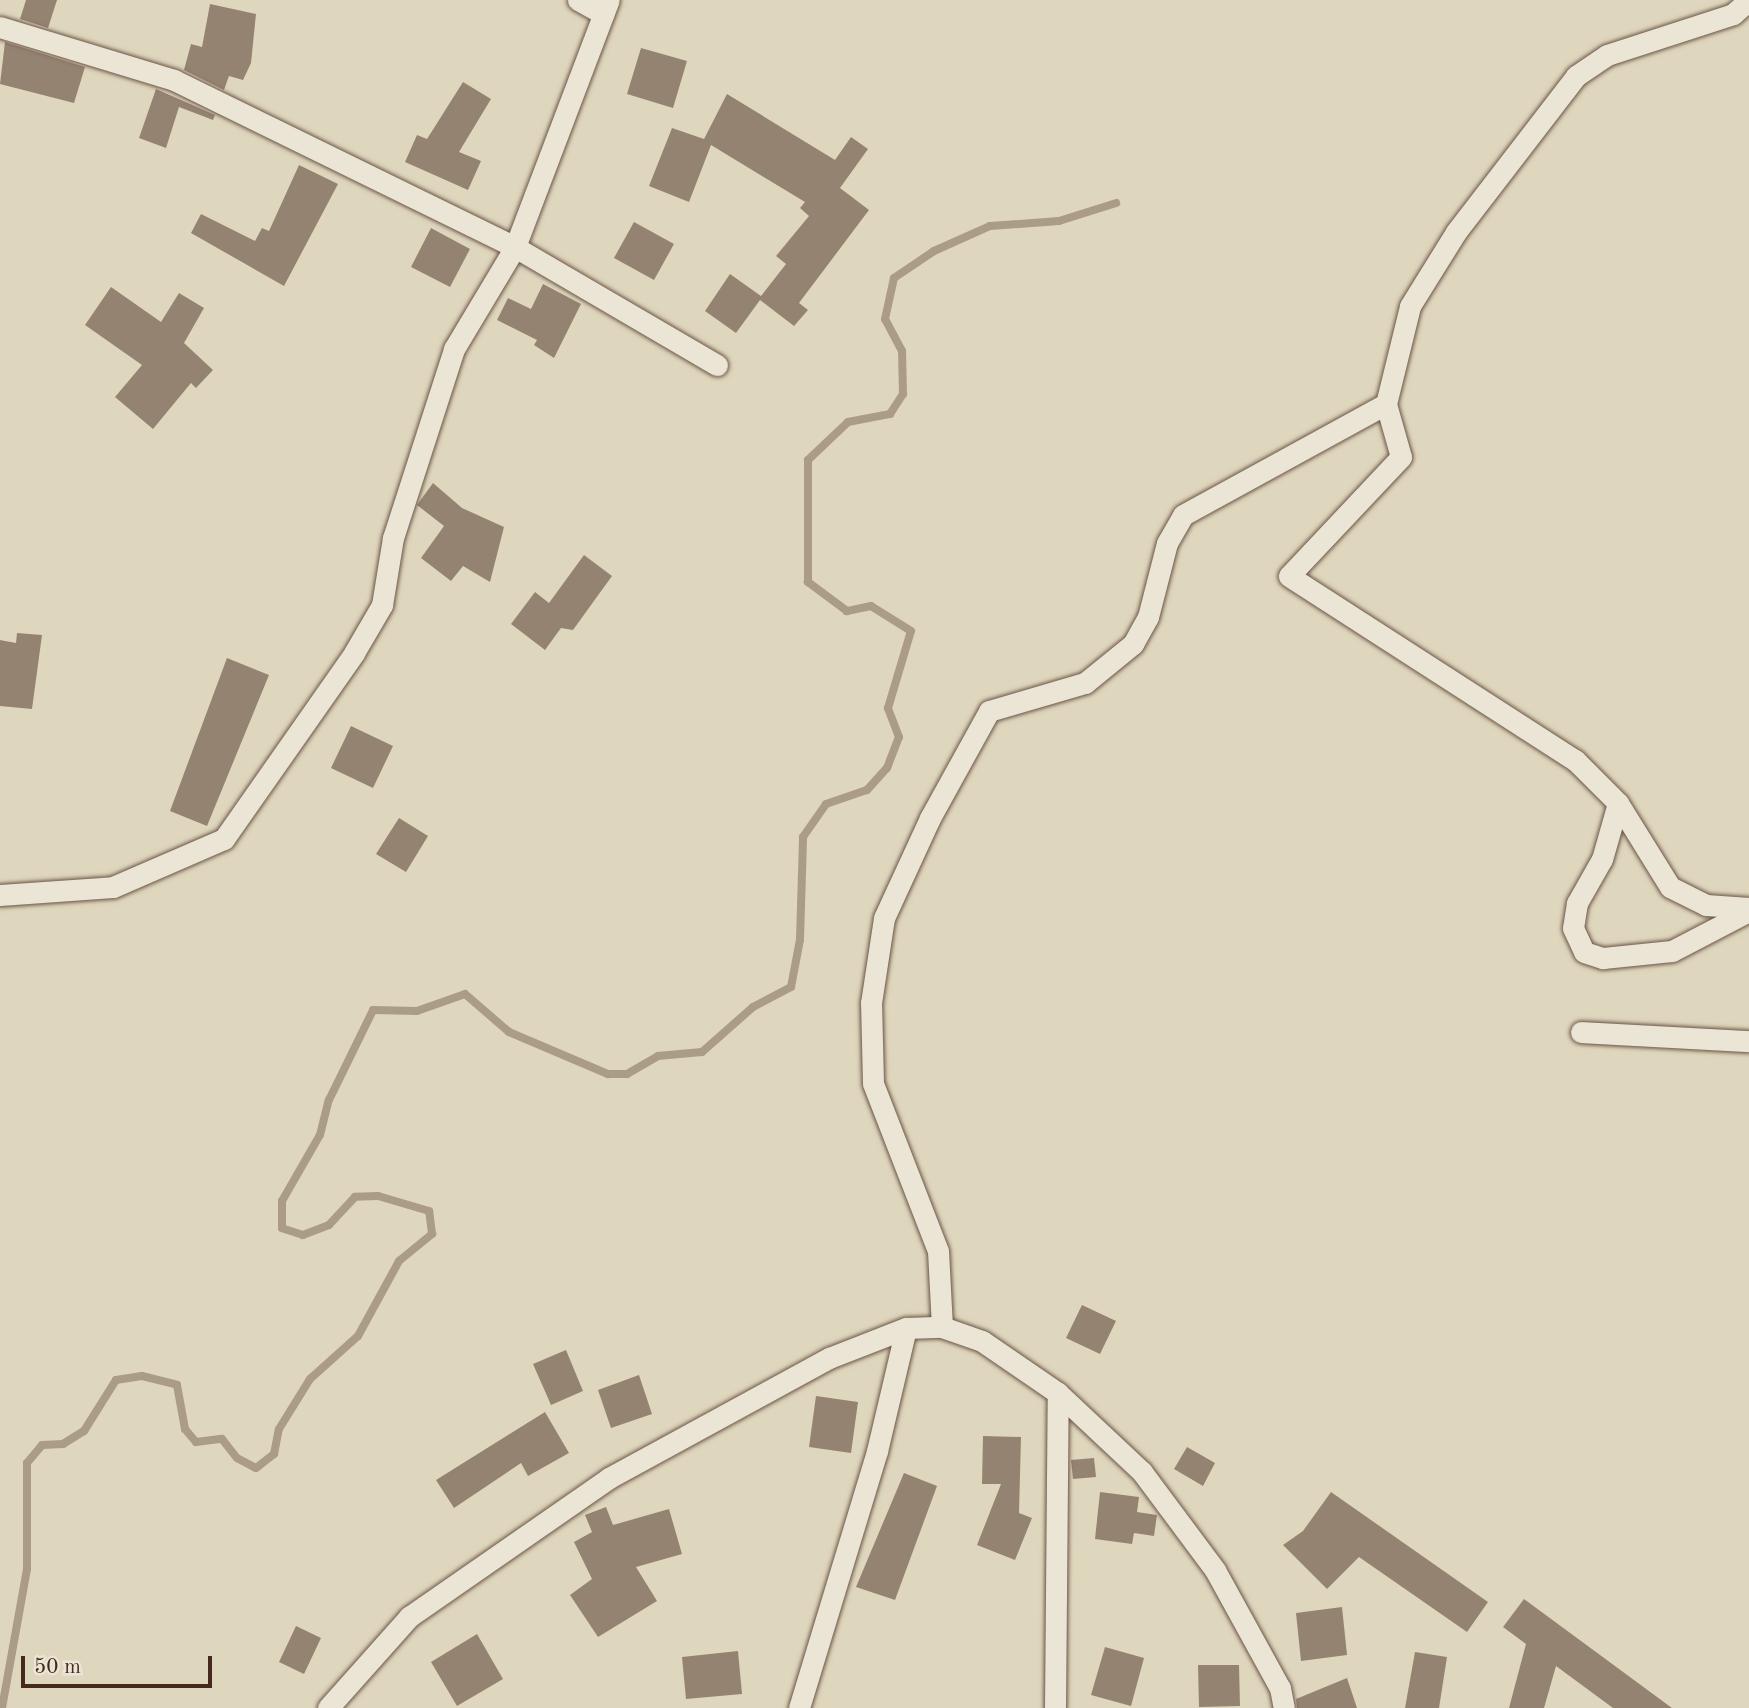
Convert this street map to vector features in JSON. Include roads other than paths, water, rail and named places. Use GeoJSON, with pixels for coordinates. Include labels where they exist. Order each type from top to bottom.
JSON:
{"type":"FeatureCollection","features":[{"type":"Feature","properties":{"kind":"street"},"geometry":{"type":"LineString","coordinates":[[0,895],[113,887],[224,839],[383,605],[393,538],[426,422],[454,349],[515,247],[606,7],[578,0]]}},
{"type":"Feature","properties":{"kind":"street"},"geometry":{"type":"LineString","coordinates":[[1749,0],[1733,14],[1606,55],[1576,76],[1457,232],[1409,306],[1385,404],[1401,457],[1289,576],[1575,760],[1618,803],[1670,887],[1706,905],[1749,910]]}},
{"type":"Feature","properties":{"kind":"street"},"geometry":{"type":"LineString","coordinates":[[0,27],[174,80],[515,247],[717,365]]}},
{"type":"Feature","properties":{"kind":"street"},"geometry":{"type":"LineString","coordinates":[[942,1327],[937,1251],[909,1163],[873,1083],[871,1003],[884,918],[930,818],[989,711],[1085,683],[1133,644],[1148,617],[1167,543],[1183,515],[1385,404]]}},
{"type":"Feature","properties":{"kind":"street"},"geometry":{"type":"LineString","coordinates":[[1618,803],[1602,859],[1577,903],[1573,929],[1584,952],[1603,958],[1672,951],[1749,910]]}},
{"type":"Feature","properties":{"kind":"street"},"geometry":{"type":"LineString","coordinates":[[1581,1032],[1749,1041]]}},
{"type":"Feature","properties":{"kind":"street"},"geometry":{"type":"LineString","coordinates":[[328,1708],[409,1617],[609,1478],[829,1358],[906,1328],[942,1327],[982,1341],[1058,1393],[1142,1472],[1215,1570],[1280,1688],[1284,1708]]}},
{"type":"Feature","properties":{"kind":"street"},"geometry":{"type":"LineString","coordinates":[[799,1708],[874,1464],[906,1328]]}},
{"type":"Feature","properties":{"kind":"street"},"geometry":{"type":"LineString","coordinates":[[1055,1708],[1058,1393]]}},
{"type":"Feature","properties":{"kind":"waterway"},"geometry":{"type":"LineString","coordinates":[[2,1708],[27,1569],[27,1463],[42,1445],[63,1444],[84,1431],[116,1380],[142,1376],[177,1385],[185,1429],[196,1442],[222,1439],[237,1458],[256,1468],[274,1454],[279,1429],[310,1379],[358,1336],[399,1261],[432,1234],[429,1211],[378,1196],[355,1197],[329,1225],[303,1235],[282,1228],[282,1201],[320,1135],[329,1100],[373,1010],[417,1011],[465,994],[509,1032],[608,1074],[627,1074],[658,1056],[702,1052],[753,1007],[791,987],[800,940],[803,837],[826,804],[867,790],[887,768],[899,737],[888,708],[911,631],[871,606],[847,611],[808,582],[808,460],[848,422],[890,414],[903,394],[902,351],[885,319],[894,278],[934,251],[990,226],[1059,221],[1116,203]]}}]}
